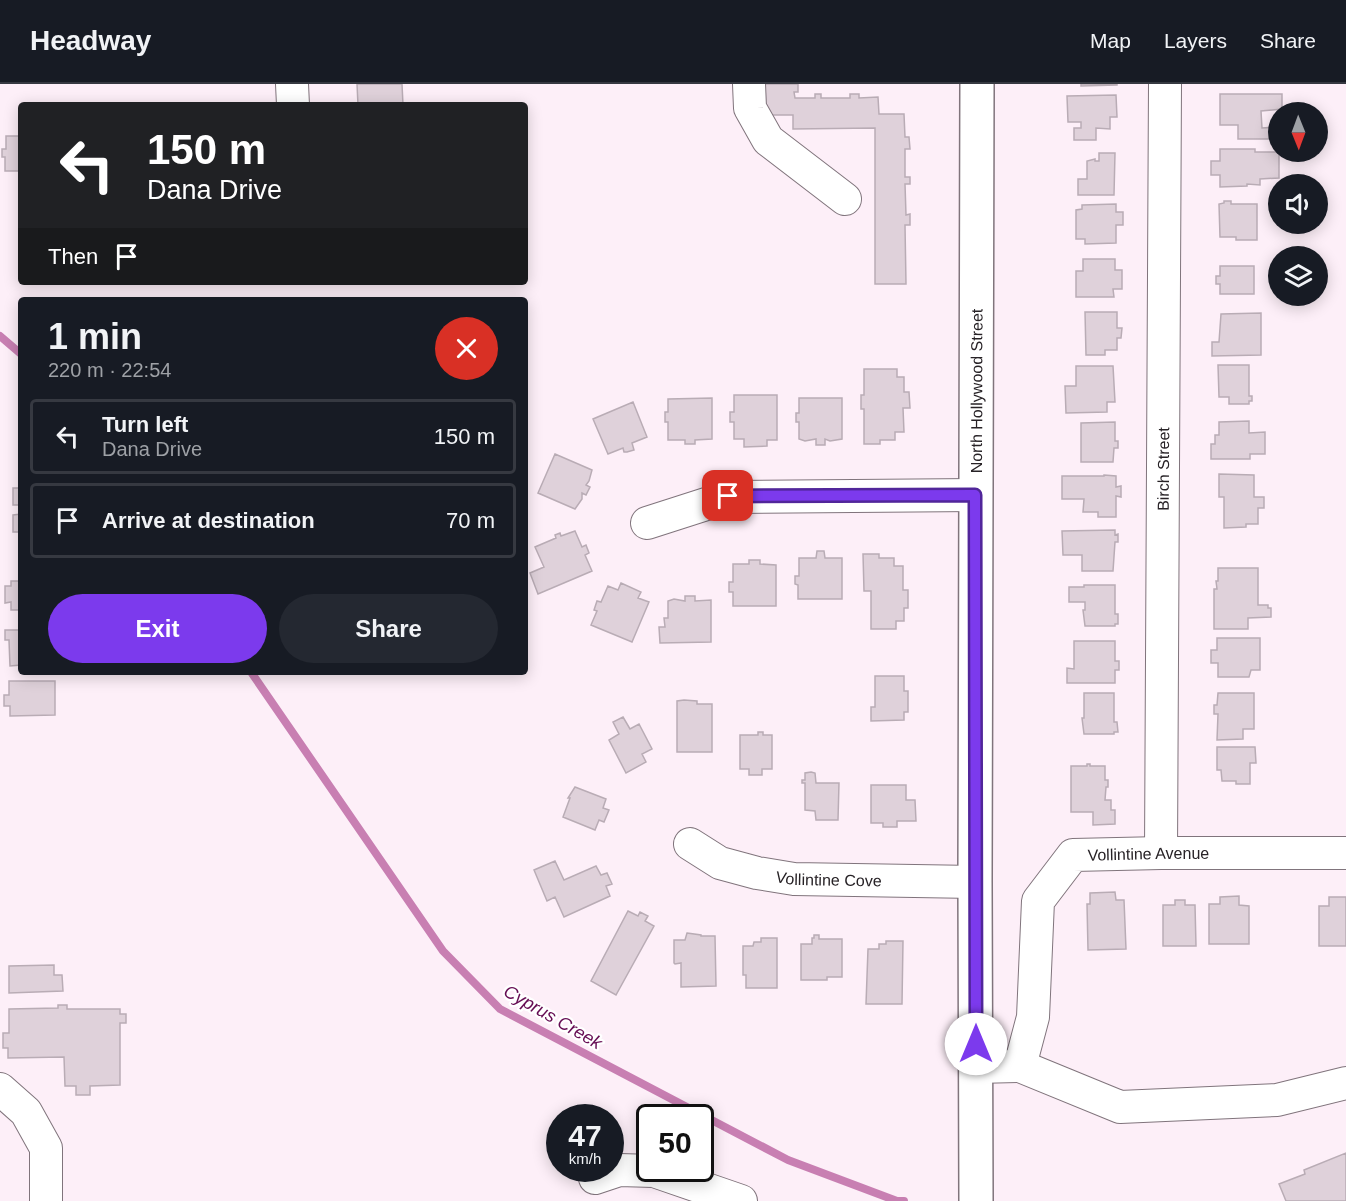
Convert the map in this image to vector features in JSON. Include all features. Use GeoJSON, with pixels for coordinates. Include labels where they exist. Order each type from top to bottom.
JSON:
{"type":"FeatureCollection","features":[{"type":"Feature","properties":{"kind":"main road","name":"North Hollywood Street"},"geometry":{"type":"LineString","coordinates":[[976,1201],[977,84]]}},
{"type":"Feature","properties":{"kind":"street"},"geometry":{"type":"LineString","coordinates":[[292,84],[293,102]]}},
{"type":"Feature","properties":{"kind":"street"},"geometry":{"type":"LineString","coordinates":[[749,84],[750,108],[768,140],[845,199]]}},
{"type":"Feature","properties":{"kind":"street","name":"Birch Street"},"geometry":{"type":"LineString","coordinates":[[1161,853],[1165,84]]}},
{"type":"Feature","properties":{"kind":"street"},"geometry":{"type":"LineString","coordinates":[[647,523],[728,496],[975,495]]}},
{"type":"Feature","properties":{"kind":"street","name":"Vollintine Cove"},"geometry":{"type":"LineString","coordinates":[[690,844],[720,863],[785,878],[975,882]]}},
{"type":"Feature","properties":{"kind":"street","name":"Vollintine Avenue"},"geometry":{"type":"LineString","coordinates":[[1020,1066],[1033,1017],[1038,901],[1072,855],[1346,853]]}},
{"type":"Feature","properties":{"kind":"street"},"geometry":{"type":"LineString","coordinates":[[976,1067],[1020,1066],[1120,1107],[1277,1100],[1346,1083]]}},
{"type":"Feature","properties":{"kind":"street"},"geometry":{"type":"LineString","coordinates":[[0,1089],[26,1112],[46,1148],[46,1201]]}},
{"type":"Feature","properties":{"kind":"street"},"geometry":{"type":"LineString","coordinates":[[624,1170],[654,1171],[741,1201]]}},
{"type":"Feature","properties":{"kind":"building"},"geometry":{"type":"Polygon","coordinates":[[[357,84],[402,84],[403,102],[358,102],[357,84]]]}},
{"type":"Feature","properties":{"kind":"building"},"geometry":{"type":"Polygon","coordinates":[[[765,84],[798,84],[798,92],[794,92],[795,98],[815,98],[815,94],[821,94],[821,98],[850,98],[850,94],[859,94],[859,98],[878,97],[879,114],[904,114],[905,137],[909,137],[910,149],[905,149],[905,177],[910,177],[910,184],[905,184],[906,215],[910,214],[910,225],[905,225],[906,284],[875,284],[875,128],[793,129],[793,115],[766,115],[765,84]]]}},
{"type":"Feature","properties":{"kind":"building"},"geometry":{"type":"Polygon","coordinates":[[[1081,84],[1117,84],[1117,85],[1081,86],[1081,84]]]}},
{"type":"Feature","properties":{"kind":"building"},"geometry":{"type":"Polygon","coordinates":[[[1220,94],[1282,94],[1282,102],[1268,102],[1268,110],[1261,111],[1262,128],[1268,128],[1268,139],[1238,139],[1238,125],[1220,125],[1220,94]]]}},
{"type":"Feature","properties":{"kind":"building"},"geometry":{"type":"Polygon","coordinates":[[[1116,95],[1117,117],[1110,117],[1110,129],[1096,128],[1096,140],[1074,140],[1074,128],[1081,128],[1081,122],[1068,122],[1067,96],[1116,95]]]}},
{"type":"Feature","properties":{"kind":"building"},"geometry":{"type":"Polygon","coordinates":[[[6,136],[18,136],[18,171],[5,171],[5,157],[2,157],[2,149],[6,149],[6,136]]]}},
{"type":"Feature","properties":{"kind":"building"},"geometry":{"type":"Polygon","coordinates":[[[1220,149],[1255,149],[1255,152],[1268,152],[1268,162],[1279,162],[1279,174],[1268,174],[1268,179],[1260,179],[1260,185],[1220,187],[1220,175],[1211,175],[1211,161],[1220,161],[1220,149]]]}},
{"type":"Feature","properties":{"kind":"building"},"geometry":{"type":"Polygon","coordinates":[[[1099,153],[1115,153],[1114,195],[1078,195],[1078,179],[1087,179],[1087,161],[1095,159],[1099,161],[1099,153]]]}},
{"type":"Feature","properties":{"kind":"building"},"geometry":{"type":"Polygon","coordinates":[[[1231,201],[1231,204],[1257,204],[1257,240],[1220,237],[1219,204],[1231,201]]]}},
{"type":"Feature","properties":{"kind":"building"},"geometry":{"type":"Polygon","coordinates":[[[1116,204],[1116,212],[1123,212],[1123,225],[1116,225],[1116,243],[1085,244],[1085,239],[1076,239],[1076,210],[1082,209],[1082,205],[1116,204]]]}},
{"type":"Feature","properties":{"kind":"building"},"geometry":{"type":"Polygon","coordinates":[[[1083,259],[1115,259],[1115,270],[1122,270],[1122,289],[1113,289],[1114,297],[1076,297],[1076,271],[1083,271],[1083,259]]]}},
{"type":"Feature","properties":{"kind":"building"},"geometry":{"type":"Polygon","coordinates":[[[1220,266],[1254,266],[1254,294],[1220,294],[1220,284],[1216,284],[1216,276],[1220,276],[1220,266]]]}},
{"type":"Feature","properties":{"kind":"building"},"geometry":{"type":"Polygon","coordinates":[[[1085,312],[1117,312],[1117,328],[1122,328],[1121,338],[1117,338],[1117,350],[1105,350],[1105,355],[1086,355],[1085,312]]]}},
{"type":"Feature","properties":{"kind":"building"},"geometry":{"type":"Polygon","coordinates":[[[1261,313],[1261,355],[1212,356],[1212,342],[1219,342],[1221,314],[1261,313]]]}},
{"type":"Feature","properties":{"kind":"building"},"geometry":{"type":"Polygon","coordinates":[[[1218,365],[1249,365],[1249,396],[1252,396],[1252,401],[1249,401],[1249,404],[1229,404],[1229,397],[1219,397],[1218,365]]]}},
{"type":"Feature","properties":{"kind":"building"},"geometry":{"type":"Polygon","coordinates":[[[1076,366],[1113,366],[1115,402],[1107,402],[1107,412],[1066,413],[1065,386],[1076,386],[1076,366]]]}},
{"type":"Feature","properties":{"kind":"building"},"geometry":{"type":"Polygon","coordinates":[[[864,369],[897,369],[897,377],[904,377],[904,392],[909,392],[910,408],[903,408],[904,432],[895,432],[895,440],[880,440],[880,444],[864,444],[864,409],[861,409],[861,395],[864,395],[864,369]]]}},
{"type":"Feature","properties":{"kind":"building"},"geometry":{"type":"Polygon","coordinates":[[[734,395],[777,395],[777,440],[767,440],[767,446],[744,447],[744,439],[734,439],[734,422],[730,422],[730,412],[734,412],[734,395]]]}},
{"type":"Feature","properties":{"kind":"building"},"geometry":{"type":"Polygon","coordinates":[[[712,398],[712,439],[695,440],[695,444],[685,444],[685,440],[668,440],[668,422],[665,422],[665,412],[668,412],[668,399],[712,398]]]}},
{"type":"Feature","properties":{"kind":"building"},"geometry":{"type":"Polygon","coordinates":[[[799,398],[842,398],[842,439],[830,441],[825,439],[825,445],[816,445],[816,439],[805,441],[799,439],[799,422],[796,422],[796,413],[799,413],[799,398]]]}},
{"type":"Feature","properties":{"kind":"building"},"geometry":{"type":"Polygon","coordinates":[[[633,402],[647,437],[632,443],[634,450],[624,452],[623,448],[608,454],[593,419],[633,402]]]}},
{"type":"Feature","properties":{"kind":"building"},"geometry":{"type":"Polygon","coordinates":[[[1249,421],[1249,433],[1265,432],[1265,454],[1250,454],[1250,459],[1211,459],[1211,444],[1215,444],[1215,435],[1219,435],[1219,422],[1249,421]]]}},
{"type":"Feature","properties":{"kind":"building"},"geometry":{"type":"Polygon","coordinates":[[[1115,422],[1115,441],[1118,441],[1118,448],[1114,448],[1113,462],[1081,462],[1081,423],[1115,422]]]}},
{"type":"Feature","properties":{"kind":"building"},"geometry":{"type":"Polygon","coordinates":[[[555,454],[592,470],[586,485],[590,487],[586,495],[582,493],[582,499],[575,509],[538,493],[555,454]]]}},
{"type":"Feature","properties":{"kind":"building"},"geometry":{"type":"Polygon","coordinates":[[[1219,474],[1254,475],[1254,497],[1264,497],[1264,508],[1258,508],[1258,524],[1224,528],[1224,497],[1219,497],[1219,474]]]}},
{"type":"Feature","properties":{"kind":"building"},"geometry":{"type":"Polygon","coordinates":[[[1062,476],[1116,476],[1116,487],[1121,486],[1121,497],[1116,496],[1116,517],[1098,517],[1098,512],[1083,512],[1084,499],[1062,499],[1062,476]]]}},
{"type":"Feature","properties":{"kind":"building"},"geometry":{"type":"Polygon","coordinates":[[[13,488],[18,488],[18,505],[13,505],[13,488]]]}},
{"type":"Feature","properties":{"kind":"building"},"geometry":{"type":"Polygon","coordinates":[[[18,514],[18,532],[13,532],[13,515],[18,514]]]}},
{"type":"Feature","properties":{"kind":"building"},"geometry":{"type":"Polygon","coordinates":[[[1115,530],[1115,535],[1118,534],[1118,542],[1115,542],[1113,571],[1082,571],[1082,555],[1063,555],[1062,531],[1115,530]]]}},
{"type":"Feature","properties":{"kind":"building"},"geometry":{"type":"Polygon","coordinates":[[[575,531],[582,547],[586,545],[589,553],[585,555],[592,571],[538,594],[530,573],[544,567],[535,547],[556,538],[555,535],[560,533],[561,536],[575,531]]]}},
{"type":"Feature","properties":{"kind":"building"},"geometry":{"type":"Polygon","coordinates":[[[817,551],[824,551],[825,558],[842,558],[842,599],[798,599],[798,585],[795,584],[795,576],[799,576],[799,558],[816,558],[817,551]]]}},
{"type":"Feature","properties":{"kind":"building"},"geometry":{"type":"Polygon","coordinates":[[[863,554],[879,554],[879,558],[894,558],[894,566],[903,566],[903,590],[908,590],[908,608],[904,608],[904,621],[896,621],[896,629],[871,629],[871,591],[864,591],[863,554]]]}},
{"type":"Feature","properties":{"kind":"building"},"geometry":{"type":"Polygon","coordinates":[[[749,560],[760,560],[760,564],[776,565],[776,606],[733,606],[733,592],[729,592],[729,582],[733,582],[733,564],[749,564],[749,560]]]}},
{"type":"Feature","properties":{"kind":"building"},"geometry":{"type":"Polygon","coordinates":[[[1218,568],[1258,568],[1258,605],[1268,605],[1268,608],[1271,608],[1271,617],[1248,618],[1248,629],[1214,629],[1214,589],[1217,589],[1218,568]]]}},
{"type":"Feature","properties":{"kind":"building"},"geometry":{"type":"Polygon","coordinates":[[[11,581],[18,581],[18,610],[11,610],[11,602],[5,603],[5,586],[11,586],[11,581]]]}},
{"type":"Feature","properties":{"kind":"building"},"geometry":{"type":"Polygon","coordinates":[[[621,583],[641,592],[638,598],[649,602],[632,642],[591,625],[597,611],[594,610],[597,601],[601,602],[608,586],[618,590],[621,583]]]}},
{"type":"Feature","properties":{"kind":"building"},"geometry":{"type":"Polygon","coordinates":[[[1084,585],[1115,585],[1115,614],[1118,614],[1118,624],[1115,626],[1085,626],[1083,610],[1085,610],[1085,602],[1069,602],[1069,587],[1084,587],[1084,585]]]}},
{"type":"Feature","properties":{"kind":"building"},"geometry":{"type":"Polygon","coordinates":[[[685,596],[695,596],[695,601],[711,600],[711,642],[660,643],[659,627],[665,627],[664,618],[668,618],[668,601],[674,599],[685,601],[685,596]]]}},
{"type":"Feature","properties":{"kind":"building"},"geometry":{"type":"Polygon","coordinates":[[[5,630],[18,630],[18,665],[10,666],[9,640],[5,640],[5,630]]]}},
{"type":"Feature","properties":{"kind":"building"},"geometry":{"type":"Polygon","coordinates":[[[1217,638],[1260,638],[1260,670],[1251,670],[1249,677],[1218,677],[1218,663],[1211,663],[1211,650],[1217,650],[1217,638]]]}},
{"type":"Feature","properties":{"kind":"building"},"geometry":{"type":"Polygon","coordinates":[[[1074,641],[1115,641],[1115,661],[1119,661],[1119,670],[1115,670],[1115,683],[1067,683],[1067,668],[1074,669],[1074,641]]]}},
{"type":"Feature","properties":{"kind":"building"},"geometry":{"type":"Polygon","coordinates":[[[875,676],[904,676],[904,691],[908,691],[908,712],[904,712],[904,720],[871,721],[871,707],[875,707],[875,676]]]}},
{"type":"Feature","properties":{"kind":"building"},"geometry":{"type":"Polygon","coordinates":[[[9,681],[55,681],[55,715],[10,716],[10,706],[4,706],[4,695],[9,695],[9,681]]]}},
{"type":"Feature","properties":{"kind":"building"},"geometry":{"type":"Polygon","coordinates":[[[1084,693],[1114,693],[1114,722],[1117,722],[1118,732],[1084,734],[1082,718],[1084,718],[1084,693]]]}},
{"type":"Feature","properties":{"kind":"building"},"geometry":{"type":"Polygon","coordinates":[[[1218,693],[1254,693],[1254,729],[1243,729],[1243,739],[1217,740],[1218,714],[1214,714],[1214,705],[1217,705],[1218,693]]]}},
{"type":"Feature","properties":{"kind":"building"},"geometry":{"type":"Polygon","coordinates":[[[677,701],[697,701],[697,704],[712,704],[712,752],[677,752],[677,701]]]}},
{"type":"Feature","properties":{"kind":"building"},"geometry":{"type":"Polygon","coordinates":[[[623,717],[630,729],[639,724],[652,749],[642,754],[646,762],[626,773],[609,740],[619,734],[613,722],[623,717]]]}},
{"type":"Feature","properties":{"kind":"building"},"geometry":{"type":"Polygon","coordinates":[[[758,732],[763,732],[763,735],[772,735],[772,769],[762,769],[762,775],[749,775],[749,769],[740,769],[740,735],[758,735],[758,732]]]}},
{"type":"Feature","properties":{"kind":"building"},"geometry":{"type":"Polygon","coordinates":[[[1217,747],[1255,747],[1256,763],[1250,763],[1250,784],[1222,781],[1221,770],[1217,770],[1217,747]]]}},
{"type":"Feature","properties":{"kind":"building"},"geometry":{"type":"Polygon","coordinates":[[[1087,764],[1105,766],[1105,780],[1108,780],[1108,787],[1106,787],[1105,800],[1111,800],[1111,810],[1115,810],[1115,824],[1093,825],[1093,812],[1071,812],[1071,766],[1087,766],[1087,764]]]}},
{"type":"Feature","properties":{"kind":"building"},"geometry":{"type":"Polygon","coordinates":[[[805,773],[815,773],[816,783],[839,783],[838,820],[816,820],[815,811],[805,810],[805,783],[802,783],[802,780],[805,780],[805,773]]]}},
{"type":"Feature","properties":{"kind":"building"},"geometry":{"type":"Polygon","coordinates":[[[871,785],[906,785],[906,800],[915,800],[916,821],[897,821],[897,827],[883,827],[883,823],[871,823],[871,785]]]}},
{"type":"Feature","properties":{"kind":"building"},"geometry":{"type":"Polygon","coordinates":[[[575,787],[606,799],[603,808],[609,810],[604,822],[599,820],[595,830],[563,817],[570,798],[568,798],[575,787]]]}},
{"type":"Feature","properties":{"kind":"building"},"geometry":{"type":"Polygon","coordinates":[[[555,861],[564,880],[596,866],[601,875],[607,873],[612,884],[606,886],[610,896],[564,917],[555,897],[547,901],[534,870],[555,861]]]}},
{"type":"Feature","properties":{"kind":"building"},"geometry":{"type":"Polygon","coordinates":[[[1115,892],[1116,900],[1124,900],[1126,949],[1088,950],[1087,904],[1090,904],[1090,893],[1115,892]]]}},
{"type":"Feature","properties":{"kind":"building"},"geometry":{"type":"Polygon","coordinates":[[[1239,896],[1239,905],[1249,906],[1249,944],[1209,944],[1209,904],[1220,904],[1220,897],[1239,896]]]}},
{"type":"Feature","properties":{"kind":"building"},"geometry":{"type":"Polygon","coordinates":[[[1329,897],[1346,897],[1346,946],[1319,946],[1319,906],[1329,906],[1329,897]]]}},
{"type":"Feature","properties":{"kind":"building"},"geometry":{"type":"Polygon","coordinates":[[[1175,900],[1185,900],[1185,905],[1195,905],[1196,946],[1163,946],[1163,905],[1175,905],[1175,900]]]}},
{"type":"Feature","properties":{"kind":"building"},"geometry":{"type":"Polygon","coordinates":[[[628,911],[638,916],[640,912],[648,916],[645,921],[654,926],[616,995],[591,981],[628,911]]]}},
{"type":"Feature","properties":{"kind":"building"},"geometry":{"type":"Polygon","coordinates":[[[687,933],[715,936],[716,986],[681,987],[681,963],[674,963],[674,940],[685,940],[687,933]]]}},
{"type":"Feature","properties":{"kind":"building"},"geometry":{"type":"Polygon","coordinates":[[[814,935],[819,935],[819,939],[842,939],[842,977],[827,977],[827,980],[801,980],[801,944],[812,944],[814,935]]]}},
{"type":"Feature","properties":{"kind":"building"},"geometry":{"type":"Polygon","coordinates":[[[761,938],[777,938],[777,988],[746,988],[746,975],[743,975],[743,946],[753,946],[754,942],[761,942],[761,938]]]}},
{"type":"Feature","properties":{"kind":"building"},"geometry":{"type":"Polygon","coordinates":[[[886,941],[903,941],[902,1004],[866,1004],[868,949],[879,949],[879,944],[886,944],[886,941]]]}},
{"type":"Feature","properties":{"kind":"building"},"geometry":{"type":"Polygon","coordinates":[[[54,965],[54,975],[62,975],[63,991],[9,993],[9,966],[54,965]]]}},
{"type":"Feature","properties":{"kind":"building"},"geometry":{"type":"Polygon","coordinates":[[[58,1005],[67,1005],[67,1009],[120,1009],[120,1014],[126,1014],[126,1023],[120,1023],[120,1085],[90,1086],[90,1095],[76,1095],[76,1086],[65,1086],[64,1057],[8,1058],[8,1048],[3,1048],[3,1033],[9,1033],[9,1009],[58,1008],[58,1005]]]}},
{"type":"Feature","properties":{"kind":"building"},"geometry":{"type":"Polygon","coordinates":[[[1346,1153],[1346,1201],[1286,1201],[1279,1184],[1305,1174],[1304,1170],[1346,1153]]]}},
{"type":"Feature","properties":{"kind":"waterway","name":"Cyprus Creek"},"geometry":{"type":"LineString","coordinates":[[0,336],[18,351]]}},
{"type":"Feature","properties":{"kind":"waterway","name":"Cyprus Creek"},"geometry":{"type":"LineString","coordinates":[[253,675],[443,951],[500,1009],[788,1160],[897,1201],[904,1201]]}},
{"type":"Feature","properties":{"kind":"route"},"geometry":{"type":"LineString","coordinates":[[728,496],[975,495],[976,1044]]}}]}
